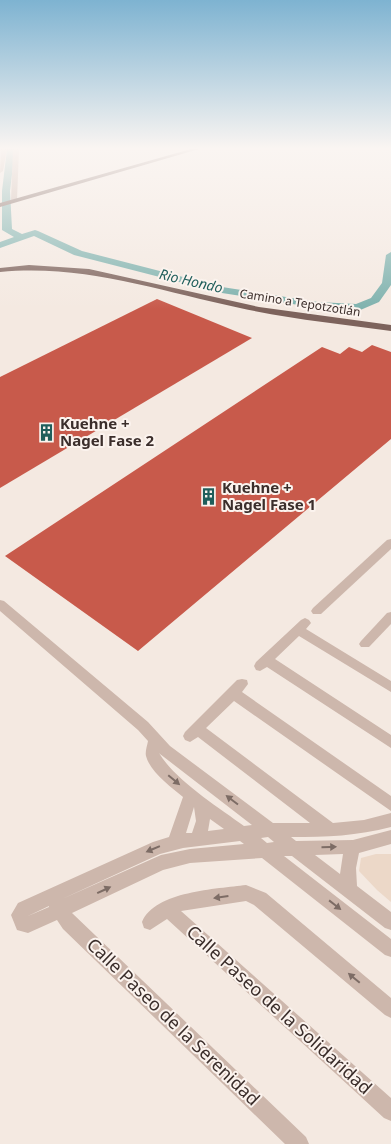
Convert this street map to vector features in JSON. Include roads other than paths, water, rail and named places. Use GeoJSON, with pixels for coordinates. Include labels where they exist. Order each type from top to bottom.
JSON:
{"type":"FeatureCollection","features":[{"type":"Feature","properties":{"kind":"main road","name":"Camino a Tepotzotlán"},"geometry":{"type":"LineString","coordinates":[[0,270],[44,267],[86,271],[241,306],[391,328]]}},
{"type":"Feature","properties":{"kind":"street"},"geometry":{"type":"LineString","coordinates":[[316,611],[391,543]]}},
{"type":"Feature","properties":{"kind":"street"},"geometry":{"type":"LineString","coordinates":[[0,604],[143,726],[155,740],[391,922]]}},
{"type":"Feature","properties":{"kind":"street"},"geometry":{"type":"LineString","coordinates":[[365,644],[391,616]]}},
{"type":"Feature","properties":{"kind":"street"},"geometry":{"type":"LineString","coordinates":[[391,687],[301,626],[264,663],[391,742]]}},
{"type":"Feature","properties":{"kind":"street"},"geometry":{"type":"LineString","coordinates":[[331,830],[194,732],[237,689],[391,804]]}},
{"type":"Feature","properties":{"kind":"street"},"geometry":{"type":"LineString","coordinates":[[155,740],[152,755],[155,762],[164,772],[391,949]]}},
{"type":"Feature","properties":{"kind":"street"},"geometry":{"type":"LineString","coordinates":[[196,798],[203,821],[198,839]]}},
{"type":"Feature","properties":{"kind":"street"},"geometry":{"type":"LineString","coordinates":[[174,843],[196,798]]}},
{"type":"Feature","properties":{"kind":"street"},"geometry":{"type":"LineString","coordinates":[[55,903],[158,847],[174,843],[271,830],[331,830],[376,825],[391,820]]}},
{"type":"Feature","properties":{"kind":"street"},"geometry":{"type":"LineString","coordinates":[[55,903],[161,863],[190,856],[295,848],[353,847],[391,838]]}},
{"type":"Feature","properties":{"kind":"street"},"geometry":{"type":"LineString","coordinates":[[349,889],[348,860],[353,847]]}},
{"type":"Feature","properties":{"kind":"street","name":"Calle Paseo de la Solidaridad"},"geometry":{"type":"LineString","coordinates":[[150,922],[167,908],[181,902],[246,893],[260,899],[391,1009]]}},
{"type":"Feature","properties":{"kind":"street","name":"Calle Paseo de la Serenidad"},"geometry":{"type":"LineString","coordinates":[[55,903],[76,930],[299,1144]]}},
{"type":"Feature","properties":{"kind":"street","name":"Calle Paseo de la Solidaridad"},"geometry":{"type":"LineString","coordinates":[[167,908],[391,1111]]}},
{"type":"Feature","properties":{"kind":"waterway"},"geometry":{"type":"LineString","coordinates":[[6,202],[7,230],[18,235]]}},
{"type":"Feature","properties":{"kind":"waterway","name":"Rio Hondo"},"geometry":{"type":"LineString","coordinates":[[0,245],[35,233],[78,253],[222,290],[318,305],[358,308],[375,300],[387,283],[391,255]]}},
{"type":"Feature","properties":{"kind":"place","name":"Kuehne + Nagel Fase 2"},"geometry":{"type":"Point","coordinates":[46,433]}},
{"type":"Feature","properties":{"kind":"place","name":"Kuehne + Nagel Fase 1"},"geometry":{"type":"Point","coordinates":[208,497]}}]}
